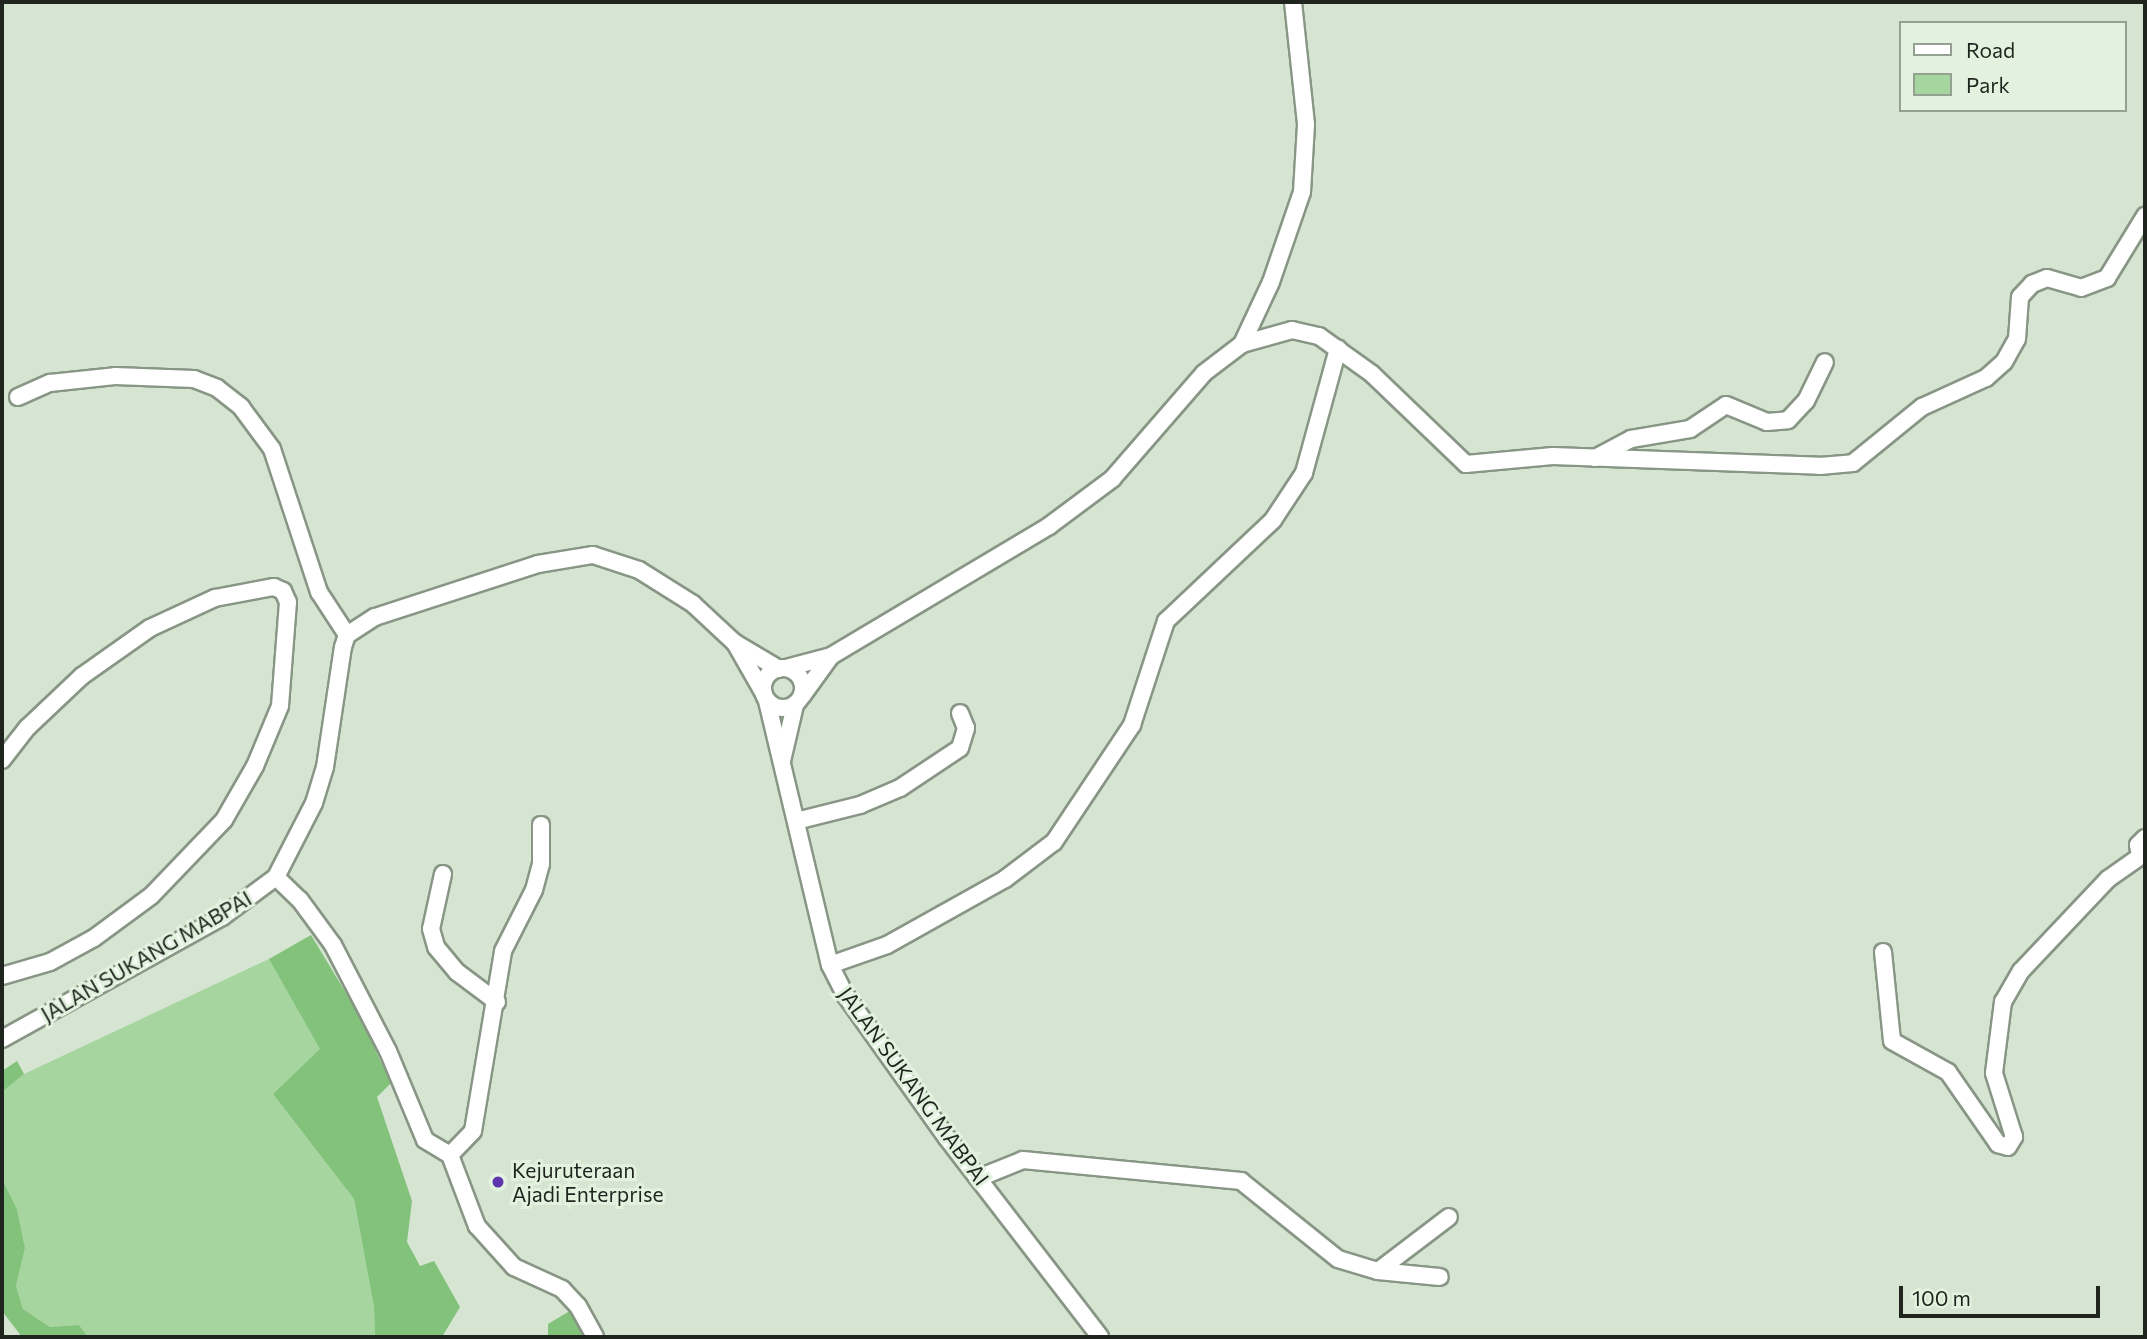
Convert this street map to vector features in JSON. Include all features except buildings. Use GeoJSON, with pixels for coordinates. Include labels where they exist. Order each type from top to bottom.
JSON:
{"type":"FeatureCollection","features":[{"type":"Feature","properties":{"kind":"street"},"geometry":{"type":"LineString","coordinates":[[1242,344],[1271,282],[1302,192],[1306,124],[1293,2]]}},
{"type":"Feature","properties":{"kind":"street"},"geometry":{"type":"LineString","coordinates":[[831,656],[798,701],[780,709],[765,697],[766,677],[782,668],[831,656],[1049,526],[1112,479],[1204,373],[1242,344],[1302,329],[1338,349],[1373,374],[1466,464],[1553,456],[1820,466],[1853,463],[1874,449],[1910,415],[1986,378],[2004,362],[2017,339],[2020,297],[2032,284],[2047,278],[2081,288],[2107,278],[2145,216]]}},
{"type":"Feature","properties":{"kind":"street"},"geometry":{"type":"LineString","coordinates":[[830,965],[887,946],[1005,879],[1054,842],[1132,725],[1166,621],[1273,520],[1299,481],[1338,349]]}},
{"type":"Feature","properties":{"kind":"street"},"geometry":{"type":"LineString","coordinates":[[1595,458],[1631,439],[1690,429],[1726,405],[1767,422],[1788,421],[1800,410],[1825,362]]}},
{"type":"Feature","properties":{"kind":"street"},"geometry":{"type":"LineString","coordinates":[[18,397],[50,383],[115,376],[194,379],[217,388],[241,407],[272,449],[319,592],[347,635]]}},
{"type":"Feature","properties":{"kind":"street","name":"JALAN SUKANG MABPAI"},"geometry":{"type":"LineString","coordinates":[[2,1039],[222,917],[276,877],[314,803],[326,767],[347,635],[376,617],[411,604],[582,554],[639,570],[674,590],[735,643],[782,668]]}},
{"type":"Feature","properties":{"kind":"street"},"geometry":{"type":"LineString","coordinates":[[2,760],[27,728],[82,676],[150,628],[215,598],[274,587],[283,591],[288,602],[280,706],[255,766],[224,820],[151,896],[94,939],[50,962],[2,976]]}},
{"type":"Feature","properties":{"kind":"street","name":"JALAN SUKANG MABPAI"},"geometry":{"type":"LineString","coordinates":[[735,643],[765,697],[830,965],[858,1014],[1100,1337]]}},
{"type":"Feature","properties":{"kind":"street"},"geometry":{"type":"LineString","coordinates":[[782,668],[799,676],[798,701]]}},
{"type":"Feature","properties":{"kind":"street","name":"JALAN SUKANG MABPAI"},"geometry":{"type":"LineString","coordinates":[[781,764],[798,701]]}},
{"type":"Feature","properties":{"kind":"street"},"geometry":{"type":"LineString","coordinates":[[796,821],[860,805],[900,788],[960,748],[966,728],[960,713]]}},
{"type":"Feature","properties":{"kind":"street"},"geometry":{"type":"LineString","coordinates":[[450,1156],[472,1131],[497,1002],[503,951],[541,864],[541,825]]}},
{"type":"Feature","properties":{"kind":"street"},"geometry":{"type":"LineString","coordinates":[[1883,952],[1892,1041],[1948,1072],[1998,1144],[2008,1147],[2014,1137],[1994,1073],[2003,1002],[2021,971],[2108,879],[2143,855],[2138,845],[2145,838]]}},
{"type":"Feature","properties":{"kind":"street"},"geometry":{"type":"LineString","coordinates":[[443,874],[431,929],[436,947],[457,972],[497,1002]]}},
{"type":"Feature","properties":{"kind":"street"},"geometry":{"type":"LineString","coordinates":[[276,877],[300,900],[333,946],[388,1051],[425,1140],[450,1156],[477,1226],[514,1267],[562,1289],[578,1306],[595,1337]]}},
{"type":"Feature","properties":{"kind":"street"},"geometry":{"type":"LineString","coordinates":[[981,1177],[1023,1160],[1036,1160],[1241,1181],[1338,1259],[1378,1271],[1440,1277]]}},
{"type":"Feature","properties":{"kind":"street"},"geometry":{"type":"LineString","coordinates":[[1378,1271],[1450,1217]]}},
{"type":"Feature","properties":{"kind":"green space"},"geometry":{"type":"Polygon","coordinates":[[[311,935],[358,1013],[391,1083],[377,1097],[412,1201],[407,1242],[420,1266],[434,1261],[460,1307],[442,1337],[375,1337],[374,1307],[354,1199],[273,1094],[320,1049],[269,959],[311,935]]]}},
{"type":"Feature","properties":{"kind":"green space"},"geometry":{"type":"Polygon","coordinates":[[[269,959],[321,1049],[273,1094],[354,1199],[374,1307],[375,1337],[88,1337],[79,1325],[50,1327],[23,1309],[16,1286],[25,1248],[17,1209],[2,1179],[2,1092],[24,1074],[269,959]]]}},
{"type":"Feature","properties":{"kind":"green space"},"geometry":{"type":"Polygon","coordinates":[[[17,1061],[24,1074],[2,1092],[2,1071],[17,1061]]]}},
{"type":"Feature","properties":{"kind":"green space"},"geometry":{"type":"Polygon","coordinates":[[[2,1179],[17,1209],[25,1248],[16,1286],[23,1309],[50,1327],[79,1325],[88,1337],[22,1337],[2,1311],[2,1179]]]}},
{"type":"Feature","properties":{"kind":"green space"},"geometry":{"type":"Polygon","coordinates":[[[578,1306],[595,1337],[548,1337],[548,1324],[578,1306]]]}},
{"type":"Feature","properties":{"kind":"place","name":"Kejuruteraan Ajadi Enterprise"},"geometry":{"type":"Point","coordinates":[498,1182]}}]}
